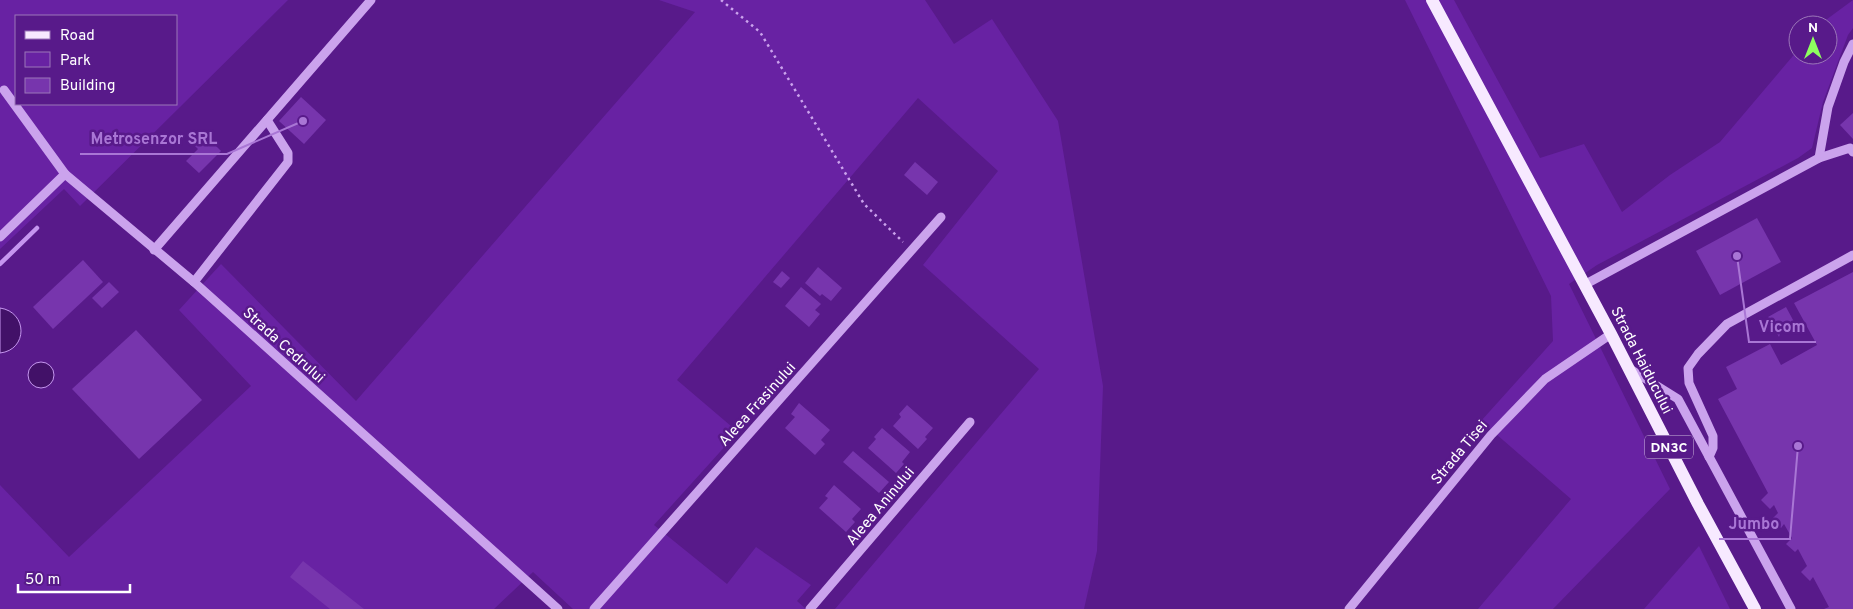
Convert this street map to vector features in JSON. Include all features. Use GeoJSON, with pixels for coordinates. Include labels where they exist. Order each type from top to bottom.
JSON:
{"type":"FeatureCollection","features":[{"type":"Feature","properties":{"kind":"main road","name":"DN3C"},"geometry":{"type":"LineString","coordinates":[[1432,0],[1584,285]]}},
{"type":"Feature","properties":{"kind":"main road","name":"Strada Haiducului"},"geometry":{"type":"LineString","coordinates":[[1584,285],[1755,609]]}},
{"type":"Feature","properties":{"kind":"lane"},"geometry":{"type":"LineString","coordinates":[[154,250],[371,0]]}},
{"type":"Feature","properties":{"kind":"lane"},"geometry":{"type":"LineString","coordinates":[[1819,158],[1828,107],[1844,62],[1853,44]]}},
{"type":"Feature","properties":{"kind":"lane","name":"Strada Cedrului"},"geometry":{"type":"LineString","coordinates":[[4,90],[65,174],[194,282],[558,609]]}},
{"type":"Feature","properties":{"kind":"lane"},"geometry":{"type":"LineString","coordinates":[[194,282],[288,162],[288,153],[267,120]]}},
{"type":"Feature","properties":{"kind":"lane"},"geometry":{"type":"LineString","coordinates":[[1584,285],[1819,158],[1850,148],[1853,152]]}},
{"type":"Feature","properties":{"kind":"lane"},"geometry":{"type":"LineString","coordinates":[[0,237],[65,174]]}},
{"type":"Feature","properties":{"kind":"lane","name":"Aleea Frasinului"},"geometry":{"type":"LineString","coordinates":[[594,609],[941,217]]}},
{"type":"Feature","properties":{"kind":"lane"},"geometry":{"type":"LineString","coordinates":[[1709,457],[1714,448],[1713,436],[1689,383],[1688,368],[1698,354],[1727,324],[1853,255]]}},
{"type":"Feature","properties":{"kind":"lane","name":"Strada Tisei"},"geometry":{"type":"LineString","coordinates":[[1349,609],[1491,435],[1546,379],[1611,334]]}},
{"type":"Feature","properties":{"kind":"lane"},"geometry":{"type":"LineString","coordinates":[[1628,368],[1678,399],[1791,609]]}},
{"type":"Feature","properties":{"kind":"lane","name":"Aleea Aninului"},"geometry":{"type":"LineString","coordinates":[[810,609],[970,422]]}},
{"type":"Feature","properties":{"kind":"path"},"geometry":{"type":"LineString","coordinates":[[720,0],[760,32],[864,204],[911,250]]}},
{"type":"Feature","properties":{"kind":"green space"},"geometry":{"type":"Polygon","coordinates":[[[0,0],[288,0],[80,206],[64,189],[0,249],[0,0]]]}},
{"type":"Feature","properties":{"kind":"green space"},"geometry":{"type":"Polygon","coordinates":[[[659,0],[925,0],[954,44],[992,19],[1058,121],[1103,386],[1097,551],[1084,609],[835,609],[1039,369],[923,265],[998,171],[918,98],[677,380],[738,432],[654,525],[727,584],[756,547],[811,585],[797,601],[806,609],[573,609],[533,572],[494,609],[0,609],[0,485],[69,557],[251,386],[179,310],[221,264],[356,401],[695,12],[659,0]]]}},
{"type":"Feature","properties":{"kind":"green space"},"geometry":{"type":"Polygon","coordinates":[[[1405,0],[1454,0],[1540,158],[1584,144],[1622,212],[1670,175],[1720,142],[1788,62],[1788,65],[1837,65],[1823,102],[1812,148],[1798,158],[1597,265],[1569,284],[1670,489],[1553,609],[1478,609],[1571,499],[1481,421],[1553,341],[1551,296],[1405,0]]]}},
{"type":"Feature","properties":{"kind":"green space"},"geometry":{"type":"Polygon","coordinates":[[[1853,0],[1853,28],[1848,35],[1838,62],[1838,15],[1833,15],[1853,0]]]}},
{"type":"Feature","properties":{"kind":"green space"},"geometry":{"type":"Polygon","coordinates":[[[1699,546],[1730,609],[1644,609],[1699,546]]]}},
{"type":"Feature","properties":{"kind":"shaded area"},"geometry":{"type":"Polygon","coordinates":[[[0,308],[16,316],[20,323],[21,331],[16,345],[0,353],[0,308]]]}},
{"type":"Feature","properties":{"kind":"shaded area"},"geometry":{"type":"Polygon","coordinates":[[[41,362],[50,366],[54,375],[50,384],[41,388],[32,384],[28,375],[32,366],[41,362]]]}},
{"type":"Feature","properties":{"kind":"building"},"geometry":{"type":"Polygon","coordinates":[[[301,97],[326,120],[304,144],[279,121],[301,97]]]}},
{"type":"Feature","properties":{"kind":"building"},"geometry":{"type":"Polygon","coordinates":[[[1853,113],[1853,139],[1840,125],[1853,113]]]}},
{"type":"Feature","properties":{"kind":"building"},"geometry":{"type":"Polygon","coordinates":[[[202,132],[221,151],[199,173],[186,161],[198,149],[191,142],[202,132]]]}},
{"type":"Feature","properties":{"kind":"building"},"geometry":{"type":"Polygon","coordinates":[[[915,162],[938,182],[927,195],[904,175],[915,162]]]}},
{"type":"Feature","properties":{"kind":"building"},"geometry":{"type":"Polygon","coordinates":[[[1757,218],[1781,262],[1720,295],[1696,251],[1757,218]]]}},
{"type":"Feature","properties":{"kind":"building"},"geometry":{"type":"Polygon","coordinates":[[[83,260],[103,282],[53,329],[33,307],[83,260]]]}},
{"type":"Feature","properties":{"kind":"building"},"geometry":{"type":"Polygon","coordinates":[[[818,267],[842,288],[831,301],[822,294],[820,296],[805,283],[818,267]]]}},
{"type":"Feature","properties":{"kind":"building"},"geometry":{"type":"Polygon","coordinates":[[[782,271],[790,278],[781,288],[773,282],[782,271]]]}},
{"type":"Feature","properties":{"kind":"building"},"geometry":{"type":"Polygon","coordinates":[[[1853,272],[1853,609],[1824,609],[1829,607],[1813,577],[1810,581],[1801,572],[1807,566],[1798,549],[1795,552],[1786,544],[1792,538],[1784,524],[1781,528],[1772,519],[1778,513],[1774,505],[1770,509],[1761,500],[1768,493],[1718,399],[1737,389],[1726,367],[1770,344],[1781,365],[1817,345],[1794,303],[1853,272]]]}},
{"type":"Feature","properties":{"kind":"building"},"geometry":{"type":"Polygon","coordinates":[[[109,282],[119,292],[102,308],[92,298],[109,282]]]}},
{"type":"Feature","properties":{"kind":"building"},"geometry":{"type":"Polygon","coordinates":[[[801,287],[821,304],[815,310],[820,314],[809,327],[785,306],[801,287]]]}},
{"type":"Feature","properties":{"kind":"building"},"geometry":{"type":"Polygon","coordinates":[[[1786,307],[1799,331],[1796,333],[1790,327],[1785,327],[1779,337],[1768,317],[1786,307]]]}},
{"type":"Feature","properties":{"kind":"building"},"geometry":{"type":"Polygon","coordinates":[[[136,330],[202,400],[139,459],[72,389],[136,330]]]}},
{"type":"Feature","properties":{"kind":"building"},"geometry":{"type":"Polygon","coordinates":[[[799,403],[830,430],[821,440],[825,444],[815,455],[785,428],[795,417],[791,414],[799,403]]]}},
{"type":"Feature","properties":{"kind":"building"},"geometry":{"type":"Polygon","coordinates":[[[907,405],[933,428],[925,437],[927,439],[918,449],[893,426],[901,417],[899,414],[907,405]]]}},
{"type":"Feature","properties":{"kind":"building"},"geometry":{"type":"Polygon","coordinates":[[[882,428],[910,452],[902,462],[904,464],[896,473],[868,448],[882,428]]]}},
{"type":"Feature","properties":{"kind":"building"},"geometry":{"type":"Polygon","coordinates":[[[853,451],[889,482],[879,493],[843,462],[853,451]]]}},
{"type":"Feature","properties":{"kind":"building"},"geometry":{"type":"Polygon","coordinates":[[[834,485],[861,509],[852,519],[855,522],[846,532],[819,508],[828,498],[825,496],[834,485]]]}},
{"type":"Feature","properties":{"kind":"building"},"geometry":{"type":"Polygon","coordinates":[[[303,561],[364,609],[330,609],[290,577],[303,561]]]}},
{"type":"Feature","properties":{"kind":"waterway"},"geometry":{"type":"LineString","coordinates":[[0,264],[37,228]]}},
{"type":"Feature","properties":{"kind":"place","name":"Metrosenzor SRL"},"geometry":{"type":"Point","coordinates":[303,121]}},
{"type":"Feature","properties":{"kind":"place","name":"Vicom"},"geometry":{"type":"Point","coordinates":[1737,256]}},
{"type":"Feature","properties":{"kind":"place","name":"Jumbo"},"geometry":{"type":"Point","coordinates":[1798,446]}}]}
